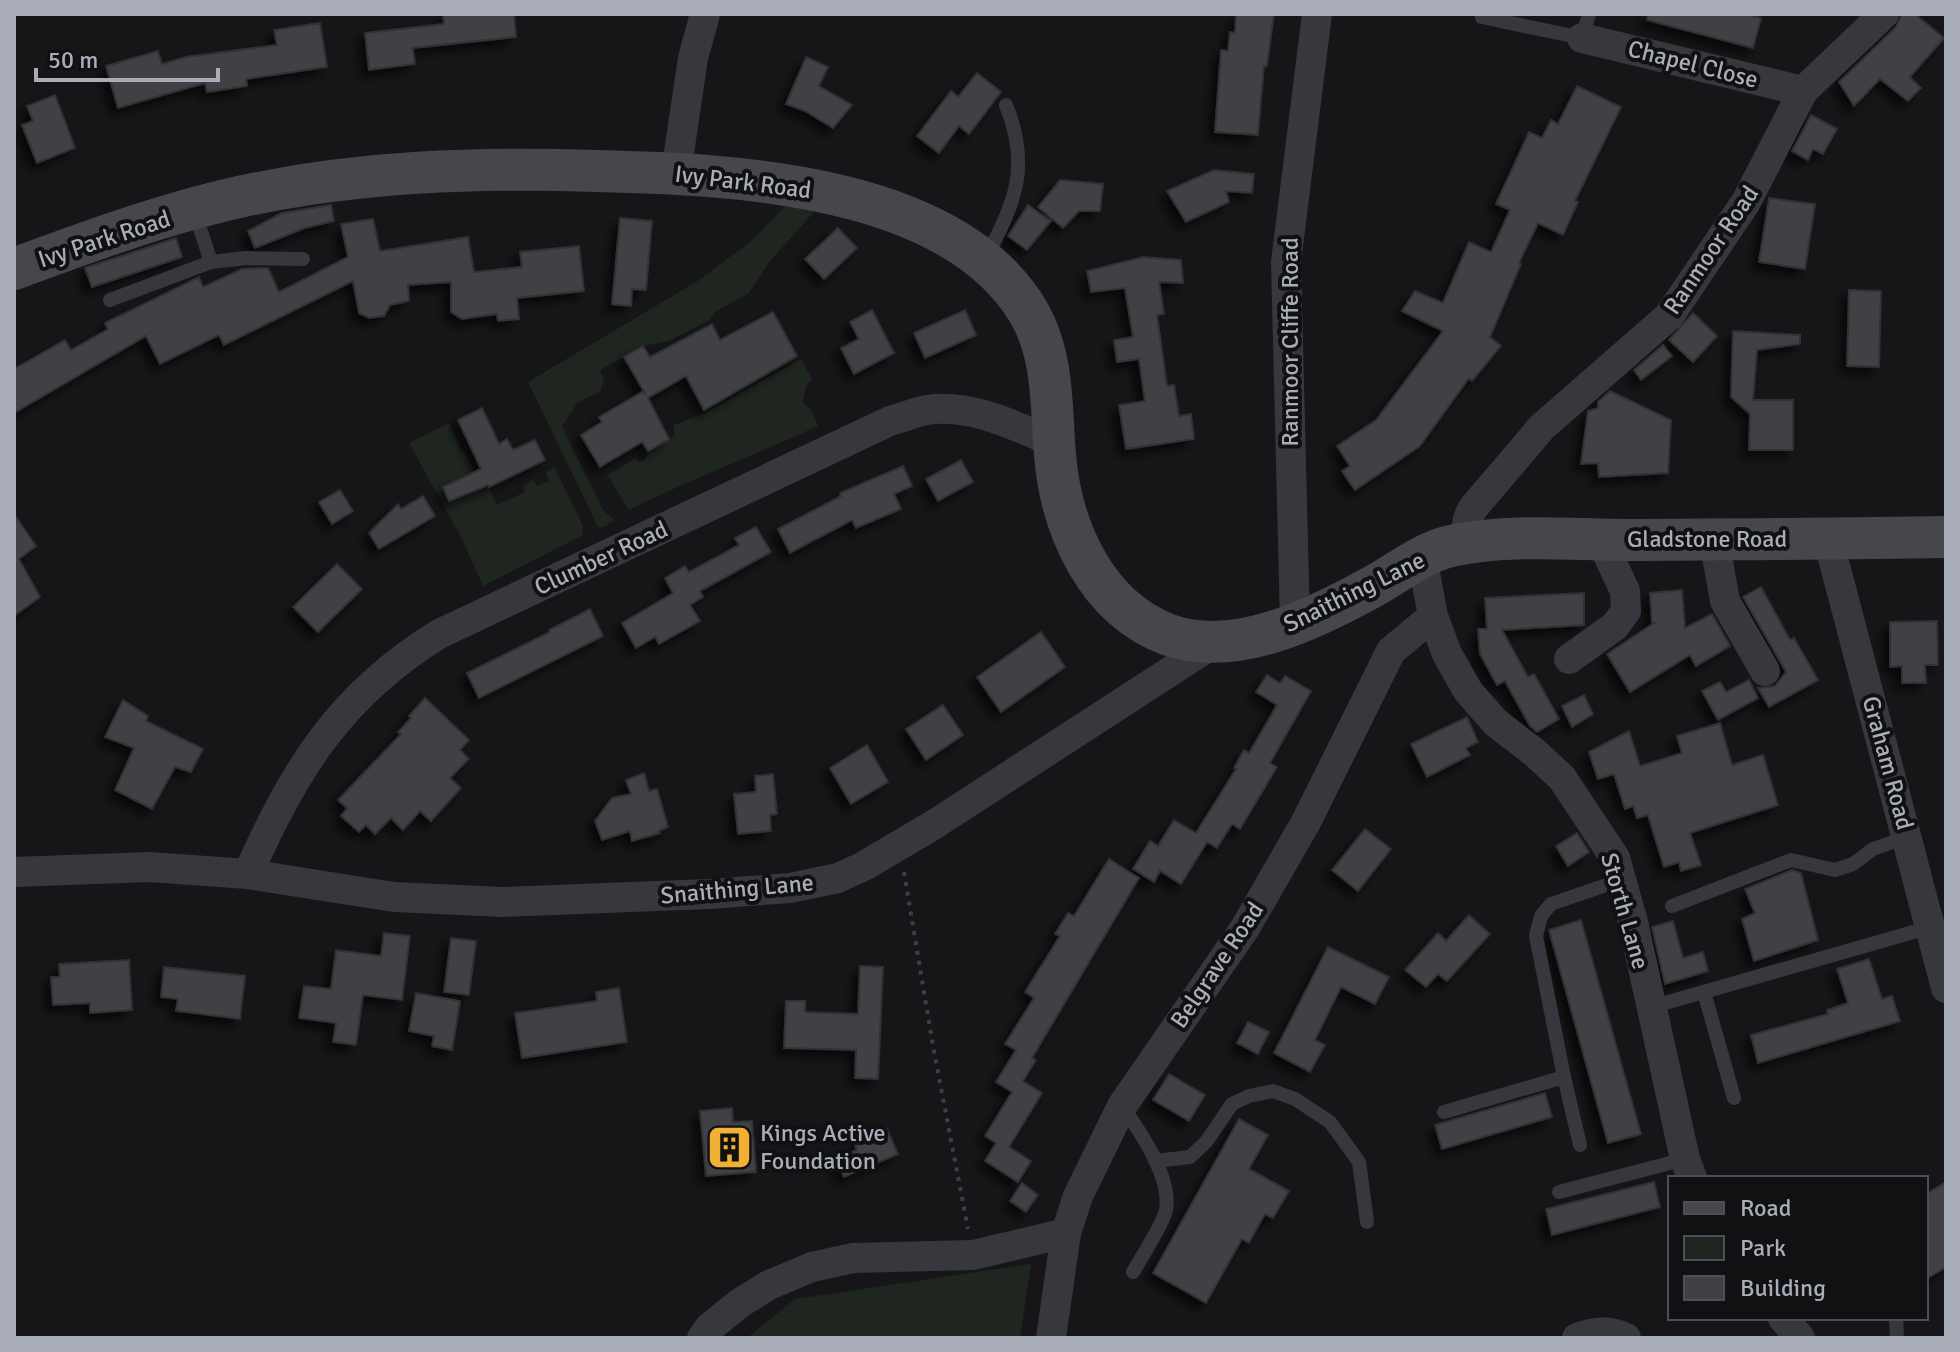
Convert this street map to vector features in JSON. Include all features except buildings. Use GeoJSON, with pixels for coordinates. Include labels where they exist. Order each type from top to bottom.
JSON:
{"type":"FeatureCollection","features":[{"type":"Feature","properties":{"kind":"street"},"geometry":{"type":"LineString","coordinates":[[676,173],[693,58],[705,14]]}},
{"type":"Feature","properties":{"kind":"street","name":"Ranmoor Cliffe Road"},"geometry":{"type":"LineString","coordinates":[[1295,623],[1286,262],[1317,14]]}},
{"type":"Feature","properties":{"kind":"street","name":"Ranmoor Road"},"geometry":{"type":"LineString","coordinates":[[1469,544],[1467,518],[1542,427],[1669,316],[1746,202],[1803,91],[1884,14]]}},
{"type":"Feature","properties":{"kind":"street","name":"Chapel Close"},"geometry":{"type":"LineString","coordinates":[[1586,26],[1803,91]]}},
{"type":"Feature","properties":{"kind":"street","name":"Ivy Park Road"},"geometry":{"type":"LineString","coordinates":[[14,269],[142,225],[238,197],[375,175],[525,169],[676,173],[799,186],[851,198],[930,228],[984,262],[1016,294],[1036,327],[1049,376],[1058,477],[1069,521],[1085,559],[1106,591],[1128,613],[1154,628],[1181,638],[1214,643]]}},
{"type":"Feature","properties":{"kind":"street","name":"Clumber Road"},"geometry":{"type":"LineString","coordinates":[[248,874],[300,769],[329,729],[381,676],[408,653],[439,634],[890,421],[927,410],[962,410],[1006,422],[1054,442]]}},
{"type":"Feature","properties":{"kind":"street","name":"Gladstone Road"},"geometry":{"type":"LineString","coordinates":[[1469,544],[1538,540],[1946,537]]}},
{"type":"Feature","properties":{"kind":"street"},"geometry":{"type":"LineString","coordinates":[[1714,539],[1725,601],[1765,671]]}},
{"type":"Feature","properties":{"kind":"street","name":"Graham Road"},"geometry":{"type":"LineString","coordinates":[[1828,539],[1946,988]]}},
{"type":"Feature","properties":{"kind":"street"},"geometry":{"type":"LineString","coordinates":[[1569,659],[1615,626],[1626,611],[1625,591],[1601,540]]}},
{"type":"Feature","properties":{"kind":"street","name":"Snaithing Lane"},"geometry":{"type":"LineString","coordinates":[[14,872],[149,867],[248,874],[394,897],[503,902],[790,888],[838,878],[900,845],[1214,643],[1269,632],[1295,623],[1347,600],[1422,557],[1441,549],[1469,544]]}},
{"type":"Feature","properties":{"kind":"street","name":"Storth Lane"},"geometry":{"type":"LineString","coordinates":[[1422,557],[1433,616],[1447,654],[1468,691],[1495,722],[1562,778],[1615,858],[1689,1168]]}},
{"type":"Feature","properties":{"kind":"street","name":"Belgrave Road"},"geometry":{"type":"LineString","coordinates":[[1051,1338],[1066,1233],[1078,1196],[1122,1106],[1245,928],[1306,822],[1391,651],[1433,616]]}},
{"type":"Feature","properties":{"kind":"street"},"geometry":{"type":"LineString","coordinates":[[702,1338],[709,1328],[740,1303],[769,1285],[812,1267],[853,1258],[973,1255],[1066,1233]]}},
{"type":"Feature","properties":{"kind":"street"},"geometry":{"type":"LineString","coordinates":[[1577,1338],[1613,1332],[1626,1338]]}},
{"type":"Feature","properties":{"kind":"lane"},"geometry":{"type":"LineString","coordinates":[[1482,14],[1482,17],[1586,26]]}},
{"type":"Feature","properties":{"kind":"lane"},"geometry":{"type":"LineString","coordinates":[[984,262],[1006,218],[1018,166],[1019,147],[1006,105]]}},
{"type":"Feature","properties":{"kind":"lane"},"geometry":{"type":"LineString","coordinates":[[194,210],[211,262]]}},
{"type":"Feature","properties":{"kind":"lane"},"geometry":{"type":"LineString","coordinates":[[110,300],[211,262],[246,258],[303,259]]}},
{"type":"Feature","properties":{"kind":"lane"},"geometry":{"type":"LineString","coordinates":[[1672,906],[1791,860],[1835,870],[1853,864],[1873,849],[1907,837]]}},
{"type":"Feature","properties":{"kind":"lane"},"geometry":{"type":"LineString","coordinates":[[1580,1145],[1536,936],[1541,916],[1551,904],[1621,880]]}},
{"type":"Feature","properties":{"kind":"lane"},"geometry":{"type":"LineString","coordinates":[[1651,1007],[1931,927]]}},
{"type":"Feature","properties":{"kind":"lane"},"geometry":{"type":"LineString","coordinates":[[1704,992],[1734,1098]]}},
{"type":"Feature","properties":{"kind":"lane"},"geometry":{"type":"LineString","coordinates":[[1444,1112],[1564,1077]]}},
{"type":"Feature","properties":{"kind":"lane"},"geometry":{"type":"LineString","coordinates":[[1155,1161],[1190,1157],[1206,1142],[1232,1104],[1249,1096],[1273,1091],[1295,1099],[1330,1122],[1359,1162],[1367,1222]]}},
{"type":"Feature","properties":{"kind":"lane"},"geometry":{"type":"LineString","coordinates":[[1122,1106],[1141,1132],[1155,1161],[1164,1185],[1166,1210],[1133,1272]]}},
{"type":"Feature","properties":{"kind":"lane"},"geometry":{"type":"LineString","coordinates":[[1559,1192],[1689,1168]]}},
{"type":"Feature","properties":{"kind":"path"},"geometry":{"type":"LineString","coordinates":[[900,845],[933,1046],[973,1255]]}},
{"type":"Feature","properties":{"kind":"green space"},"geometry":{"type":"Polygon","coordinates":[[[791,200],[806,201],[813,213],[770,261],[749,293],[715,312],[709,320],[669,341],[643,346],[600,370],[604,379],[600,392],[578,402],[562,426],[603,510],[614,520],[604,527],[598,527],[528,382],[696,282],[750,242],[791,200]]]}},
{"type":"Feature","properties":{"kind":"green space"},"geometry":{"type":"Polygon","coordinates":[[[801,359],[812,379],[806,387],[803,402],[811,410],[818,426],[629,510],[607,475],[635,459],[639,462],[646,459],[648,451],[674,436],[674,425],[705,413],[801,359]]]}},
{"type":"Feature","properties":{"kind":"green space"},"geometry":{"type":"Polygon","coordinates":[[[449,423],[476,476],[488,485],[497,505],[525,492],[523,486],[534,480],[537,486],[549,481],[546,473],[554,466],[583,526],[583,535],[483,586],[461,537],[409,443],[449,423]]]}},
{"type":"Feature","properties":{"kind":"green space"},"geometry":{"type":"Polygon","coordinates":[[[1031,1264],[1020,1338],[747,1338],[795,1299],[1031,1264]]]}},
{"type":"Feature","properties":{"kind":"place","name":"Kings Active Foundation"},"geometry":{"type":"Point","coordinates":[729,1147]}}]}
